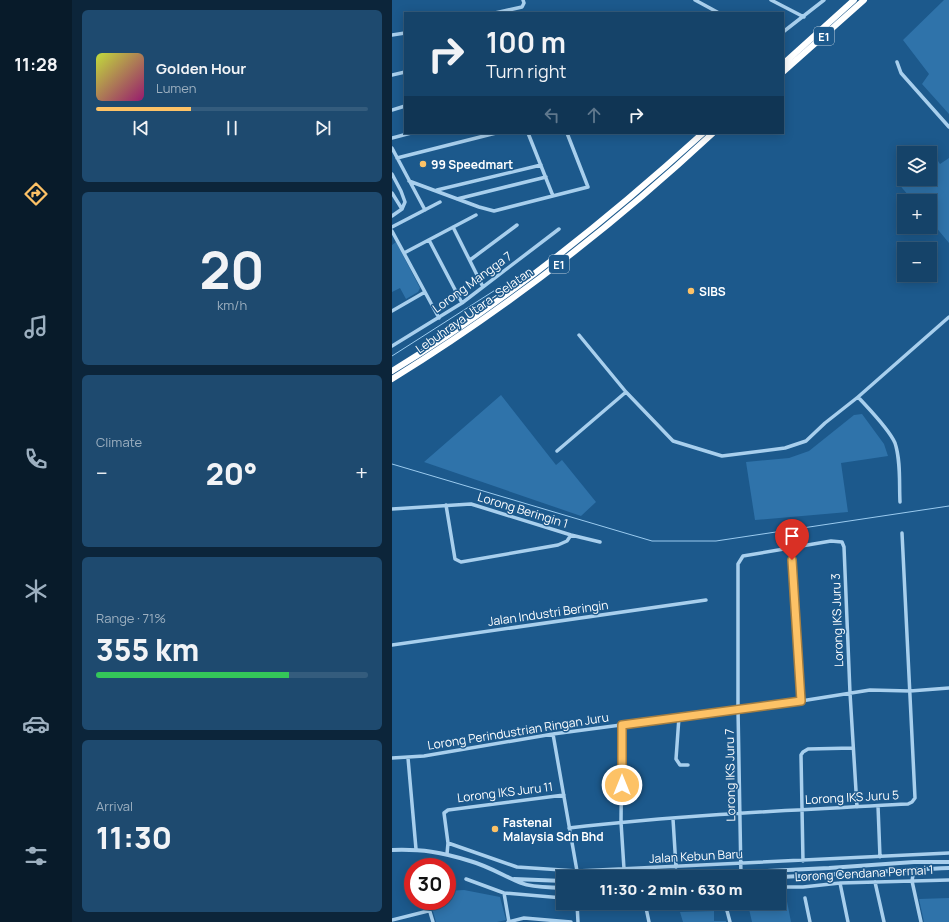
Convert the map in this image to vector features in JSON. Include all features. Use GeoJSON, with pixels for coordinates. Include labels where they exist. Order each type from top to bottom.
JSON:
{"type":"FeatureCollection","features":[{"type":"Feature","properties":{"kind":"highway","name":"E1"},"geometry":{"type":"LineString","coordinates":[[784,63],[854,0]]}},
{"type":"Feature","properties":{"kind":"highway","name":"E1"},"geometry":{"type":"LineString","coordinates":[[784,71],[864,0]]}},
{"type":"Feature","properties":{"kind":"highway","name":"Lebuhraya Utara–Selatan"},"geometry":{"type":"LineString","coordinates":[[392,371],[479,315],[543,268],[635,193],[702,134]]}},
{"type":"Feature","properties":{"kind":"highway","name":"Lebuhraya Utara–Selatan"},"geometry":{"type":"LineString","coordinates":[[392,379],[491,314],[548,272],[633,204],[712,134]]}},
{"type":"Feature","properties":{"kind":"street"},"geometry":{"type":"LineString","coordinates":[[500,12],[522,7],[524,3],[523,0]]}},
{"type":"Feature","properties":{"kind":"street"},"geometry":{"type":"LineString","coordinates":[[695,0],[717,12]]}},
{"type":"Feature","properties":{"kind":"street"},"geometry":{"type":"LineString","coordinates":[[771,0],[804,17]]}},
{"type":"Feature","properties":{"kind":"street"},"geometry":{"type":"LineString","coordinates":[[784,31],[824,0]]}},
{"type":"Feature","properties":{"kind":"street"},"geometry":{"type":"LineString","coordinates":[[392,35],[404,32]]}},
{"type":"Feature","properties":{"kind":"street"},"geometry":{"type":"LineString","coordinates":[[897,62],[901,73],[949,128]]}},
{"type":"Feature","properties":{"kind":"street"},"geometry":{"type":"LineString","coordinates":[[392,75],[404,72]]}},
{"type":"Feature","properties":{"kind":"street"},"geometry":{"type":"LineString","coordinates":[[392,110],[404,106]]}},
{"type":"Feature","properties":{"kind":"street"},"geometry":{"type":"LineString","coordinates":[[392,138],[407,134]]}},
{"type":"Feature","properties":{"kind":"street"},"geometry":{"type":"LineString","coordinates":[[397,158],[492,134]]}},
{"type":"Feature","properties":{"kind":"street"},"geometry":{"type":"LineString","coordinates":[[528,134],[553,196]]}},
{"type":"Feature","properties":{"kind":"street"},"geometry":{"type":"LineString","coordinates":[[409,181],[479,207],[498,211],[588,187],[567,134]]}},
{"type":"Feature","properties":{"kind":"street"},"geometry":{"type":"LineString","coordinates":[[392,148],[425,210]]}},
{"type":"Feature","properties":{"kind":"street"},"geometry":{"type":"LineString","coordinates":[[436,191],[541,165]]}},
{"type":"Feature","properties":{"kind":"street"},"geometry":{"type":"LineString","coordinates":[[392,174],[404,198],[402,209],[392,216]]}},
{"type":"Feature","properties":{"kind":"street"},"geometry":{"type":"LineString","coordinates":[[457,199],[546,177]]}},
{"type":"Feature","properties":{"kind":"street"},"geometry":{"type":"LineString","coordinates":[[415,191],[419,186],[422,186]]}},
{"type":"Feature","properties":{"kind":"street"},"geometry":{"type":"LineString","coordinates":[[392,193],[402,209]]}},
{"type":"Feature","properties":{"kind":"street"},"geometry":{"type":"LineString","coordinates":[[392,227],[440,202]]}},
{"type":"Feature","properties":{"kind":"street"},"geometry":{"type":"LineString","coordinates":[[404,253],[476,215]]}},
{"type":"Feature","properties":{"kind":"street"},"geometry":{"type":"LineString","coordinates":[[470,260],[517,225]]}},
{"type":"Feature","properties":{"kind":"street"},"geometry":{"type":"LineString","coordinates":[[452,227],[483,287]]}},
{"type":"Feature","properties":{"kind":"street","name":"Lorong Mangga 7"},"geometry":{"type":"LineString","coordinates":[[392,346],[462,303],[559,229]]}},
{"type":"Feature","properties":{"kind":"street"},"geometry":{"type":"LineString","coordinates":[[392,231],[439,318]]}},
{"type":"Feature","properties":{"kind":"street"},"geometry":{"type":"LineString","coordinates":[[429,240],[462,303]]}},
{"type":"Feature","properties":{"kind":"street"},"geometry":{"type":"LineString","coordinates":[[392,311],[425,292]]}},
{"type":"Feature","properties":{"kind":"street"},"geometry":{"type":"LineString","coordinates":[[579,335],[626,392],[673,441],[722,456],[785,448],[806,441],[949,317]]}},
{"type":"Feature","properties":{"kind":"street"},"geometry":{"type":"LineString","coordinates":[[557,451],[626,392]]}},
{"type":"Feature","properties":{"kind":"street"},"geometry":{"type":"LineString","coordinates":[[858,397],[888,431],[894,442],[898,456],[900,502]]}},
{"type":"Feature","properties":{"kind":"street","name":"Lorong Beringin 1"},"geometry":{"type":"LineString","coordinates":[[392,509],[471,504],[571,535],[600,542]]}},
{"type":"Feature","properties":{"kind":"street"},"geometry":{"type":"LineString","coordinates":[[446,505],[455,559],[461,562],[558,545],[567,541],[571,535]]}},
{"type":"Feature","properties":{"kind":"street","name":"Lorong IKS Juru 5"},"geometry":{"type":"LineString","coordinates":[[569,828],[673,818],[908,804],[912,802],[915,798],[902,533]]}},
{"type":"Feature","properties":{"kind":"street","name":"Lorong IKS Juru 3"},"geometry":{"type":"LineString","coordinates":[[791,548],[831,541],[842,542],[844,547],[850,693],[857,807]]}},
{"type":"Feature","properties":{"kind":"street"},"geometry":{"type":"LineString","coordinates":[[791,548],[801,701]]}},
{"type":"Feature","properties":{"kind":"street","name":"Lorong IKS Juru 7"},"geometry":{"type":"LineString","coordinates":[[741,870],[738,709],[738,564],[740,559],[745,555],[791,548]]}},
{"type":"Feature","properties":{"kind":"street","name":"Jalan Industri Beringin"},"geometry":{"type":"LineString","coordinates":[[392,645],[706,600]]}},
{"type":"Feature","properties":{"kind":"street","name":"Lorong Perindustrian Ringan Juru"},"geometry":{"type":"LineString","coordinates":[[392,758],[408,758],[553,734],[801,701],[870,690],[910,691],[949,688]]}},
{"type":"Feature","properties":{"kind":"street"},"geometry":{"type":"LineString","coordinates":[[678,717],[676,759],[680,765],[688,765]]}},
{"type":"Feature","properties":{"kind":"street"},"geometry":{"type":"LineString","coordinates":[[622,725],[621,822],[624,869]]}},
{"type":"Feature","properties":{"kind":"street"},"geometry":{"type":"LineString","coordinates":[[553,734],[577,870]]}},
{"type":"Feature","properties":{"kind":"street"},"geometry":{"type":"LineString","coordinates":[[803,861],[801,754],[808,749],[853,748]]}},
{"type":"Feature","properties":{"kind":"street"},"geometry":{"type":"LineString","coordinates":[[408,758],[416,849]]}},
{"type":"Feature","properties":{"kind":"street","name":"Lorong IKS Juru 11"},"geometry":{"type":"LineString","coordinates":[[447,854],[448,843],[444,813],[448,810],[564,795]]}},
{"type":"Feature","properties":{"kind":"street"},"geometry":{"type":"LineString","coordinates":[[878,806],[880,857]]}},
{"type":"Feature","properties":{"kind":"street"},"geometry":{"type":"LineString","coordinates":[[673,818],[676,866]]}},
{"type":"Feature","properties":{"kind":"street","name":"Jalan Kebun Baru"},"geometry":{"type":"LineString","coordinates":[[448,843],[517,867],[562,870]]}},
{"type":"Feature","properties":{"kind":"street"},"geometry":{"type":"LineString","coordinates":[[392,850],[416,849],[447,854],[485,866],[520,882],[534,886],[556,888]]}},
{"type":"Feature","properties":{"kind":"street","name":"Jalan Kebun Baru"},"geometry":{"type":"LineString","coordinates":[[600,870],[949,853]]}},
{"type":"Feature","properties":{"kind":"street","name":"Jalan Kebun Baru"},"geometry":{"type":"LineString","coordinates":[[786,872],[914,862],[949,862]]}},
{"type":"Feature","properties":{"kind":"street"},"geometry":{"type":"LineString","coordinates":[[786,877],[949,868]]}},
{"type":"Feature","properties":{"kind":"street"},"geometry":{"type":"LineString","coordinates":[[914,869],[912,880],[921,922]]}},
{"type":"Feature","properties":{"kind":"street"},"geometry":{"type":"LineString","coordinates":[[514,879],[528,878],[556,880]]}},
{"type":"Feature","properties":{"kind":"street"},"geometry":{"type":"LineString","coordinates":[[466,879],[504,893],[556,897]]}},
{"type":"Feature","properties":{"kind":"street","name":"Lorong Cendana Permai 1"},"geometry":{"type":"LineString","coordinates":[[786,887],[803,887],[840,883],[949,880]]}},
{"type":"Feature","properties":{"kind":"street"},"geometry":{"type":"LineString","coordinates":[[875,882],[884,922]]}},
{"type":"Feature","properties":{"kind":"street"},"geometry":{"type":"LineString","coordinates":[[840,883],[848,922]]}},
{"type":"Feature","properties":{"kind":"street"},"geometry":{"type":"LineString","coordinates":[[504,893],[509,922],[524,918],[544,921],[571,922]]}},
{"type":"Feature","properties":{"kind":"street"},"geometry":{"type":"LineString","coordinates":[[805,898],[810,922]]}},
{"type":"Feature","properties":{"kind":"street"},"geometry":{"type":"LineString","coordinates":[[577,910],[578,922]]}},
{"type":"Feature","properties":{"kind":"street"},"geometry":{"type":"LineString","coordinates":[[646,910],[649,922]]}},
{"type":"Feature","properties":{"kind":"street"},"geometry":{"type":"LineString","coordinates":[[727,910],[730,922]]}},
{"type":"Feature","properties":{"kind":"street"},"geometry":{"type":"LineString","coordinates":[[392,920],[428,911],[430,912],[433,922]]}},
{"type":"Feature","properties":{"kind":"shaded area"},"geometry":{"type":"Polygon","coordinates":[[[944,0],[949,0],[949,114],[922,84],[929,74],[903,40],[944,0]]]}},
{"type":"Feature","properties":{"kind":"shaded area"},"geometry":{"type":"Polygon","coordinates":[[[949,158],[949,243],[937,228],[937,194],[907,194],[900,186],[937,186],[937,160],[940,164],[949,158]]]}},
{"type":"Feature","properties":{"kind":"shaded area"},"geometry":{"type":"Polygon","coordinates":[[[396,242],[420,288],[418,292],[406,299],[400,288],[392,292],[392,245],[396,242]]]}},
{"type":"Feature","properties":{"kind":"shaded area"},"geometry":{"type":"Polygon","coordinates":[[[501,395],[556,465],[562,460],[596,502],[581,516],[424,462],[501,395]]]}},
{"type":"Feature","properties":{"kind":"shaded area"},"geometry":{"type":"Polygon","coordinates":[[[862,414],[884,444],[888,456],[841,463],[848,512],[755,520],[746,462],[789,458],[809,451],[854,415],[862,414]]]}},
{"type":"Feature","properties":{"kind":"shaded area"},"geometry":{"type":"Polygon","coordinates":[[[456,890],[464,890],[500,897],[506,920],[497,922],[436,922],[433,910],[456,910],[456,890]]]}},
{"type":"Feature","properties":{"kind":"shaded area"},"geometry":{"type":"Polygon","coordinates":[[[786,896],[791,922],[752,922],[749,910],[786,910],[786,896]]]}},
{"type":"Feature","properties":{"kind":"shaded area"},"geometry":{"type":"Polygon","coordinates":[[[949,898],[949,922],[924,922],[919,899],[949,898]]]}},
{"type":"Feature","properties":{"kind":"shaded area"},"geometry":{"type":"Polygon","coordinates":[[[714,911],[714,921],[726,922],[683,922],[680,912],[714,911]]]}},
{"type":"Feature","properties":{"kind":"waterway"},"geometry":{"type":"LineString","coordinates":[[392,356],[500,287]]}},
{"type":"Feature","properties":{"kind":"waterway"},"geometry":{"type":"LineString","coordinates":[[392,464],[652,541],[716,541],[949,506]]}},
{"type":"Feature","properties":{"kind":"place","name":"99 Speedmart"},"geometry":{"type":"Point","coordinates":[423,164]}},
{"type":"Feature","properties":{"kind":"place","name":"SIBS"},"geometry":{"type":"Point","coordinates":[691,291]}},
{"type":"Feature","properties":{"kind":"place","name":"Fastenal Malaysia Sdn Bhd"},"geometry":{"type":"Point","coordinates":[495,829]}},
{"type":"Feature","properties":{"kind":"route"},"geometry":{"type":"LineString","coordinates":[[622,785],[622,725],[801,701],[792,560]]}}]}
